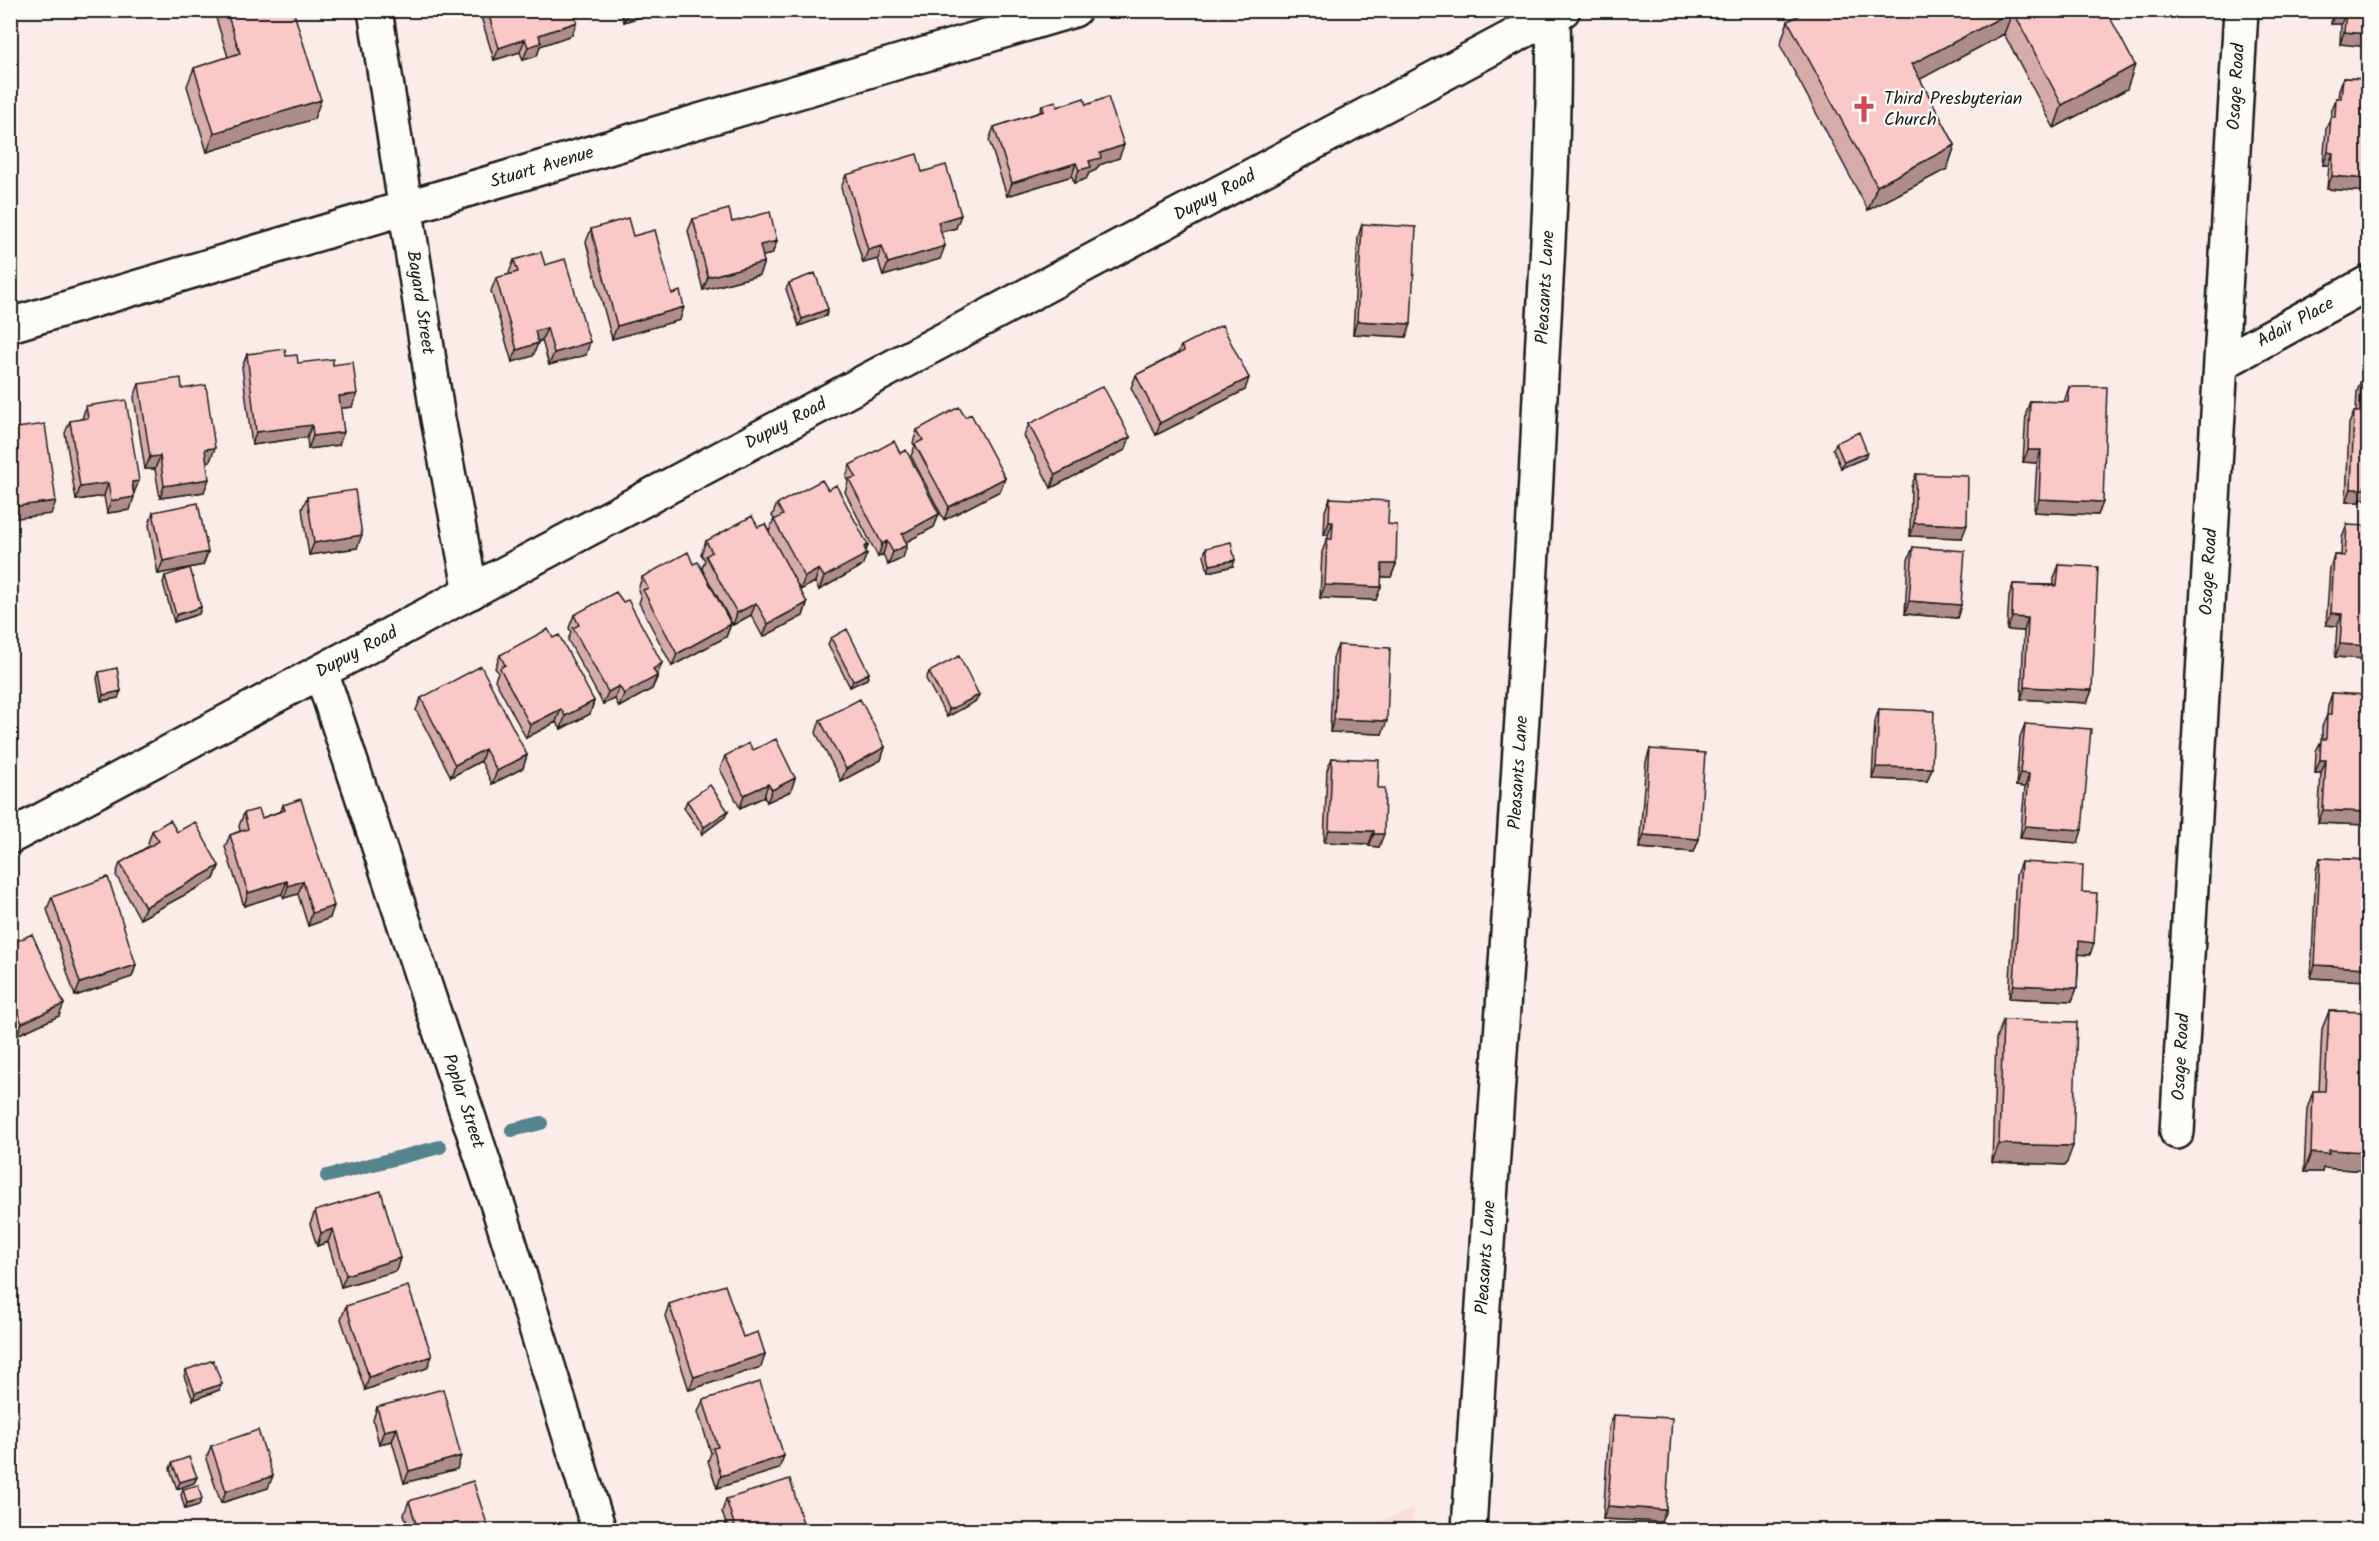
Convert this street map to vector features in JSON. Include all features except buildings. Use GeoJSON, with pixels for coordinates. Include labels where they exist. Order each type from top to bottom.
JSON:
{"type":"FeatureCollection","features":[{"type":"Feature","properties":{"kind":"street","name":"Bayard Street"},"geometry":{"type":"LineString","coordinates":[[375,10],[438,419],[471,592]]}},
{"type":"Feature","properties":{"kind":"street","name":"Stuart Avenue"},"geometry":{"type":"LineString","coordinates":[[10,325],[1074,10]]}},
{"type":"Feature","properties":{"kind":"street","name":"Osage Road"},"geometry":{"type":"LineString","coordinates":[[2177,1132],[2241,10]]}},
{"type":"Feature","properties":{"kind":"street","name":"Dupuy Road"},"geometry":{"type":"LineString","coordinates":[[10,837],[1557,12]]}},
{"type":"Feature","properties":{"kind":"street","name":"Pleasants Lane"},"geometry":{"type":"LineString","coordinates":[[1469,1530],[1484,1259],[1532,556],[1557,12]]}},
{"type":"Feature","properties":{"kind":"street","name":"Adair Place"},"geometry":{"type":"LineString","coordinates":[[2222,363],[2368,283]]}},
{"type":"Feature","properties":{"kind":"street","name":"Poplar Street"},"geometry":{"type":"LineString","coordinates":[[321,672],[499,1209],[599,1530]]}},
{"type":"Feature","properties":{"kind":"shaded area"},"geometry":{"type":"Polygon","coordinates":[[[1414,1509],[1412,1530],[1353,1530],[1414,1509]]]}},
{"type":"Feature","properties":{"kind":"waterway"},"geometry":{"type":"LineString","coordinates":[[512,1130],[541,1123]]}},
{"type":"Feature","properties":{"kind":"waterway"},"geometry":{"type":"LineString","coordinates":[[327,1176],[440,1147]]}},
{"type":"Feature","properties":{"kind":"place","name":"Third Presbyterian Church"},"geometry":{"type":"Point","coordinates":[1864,109]}}]}
